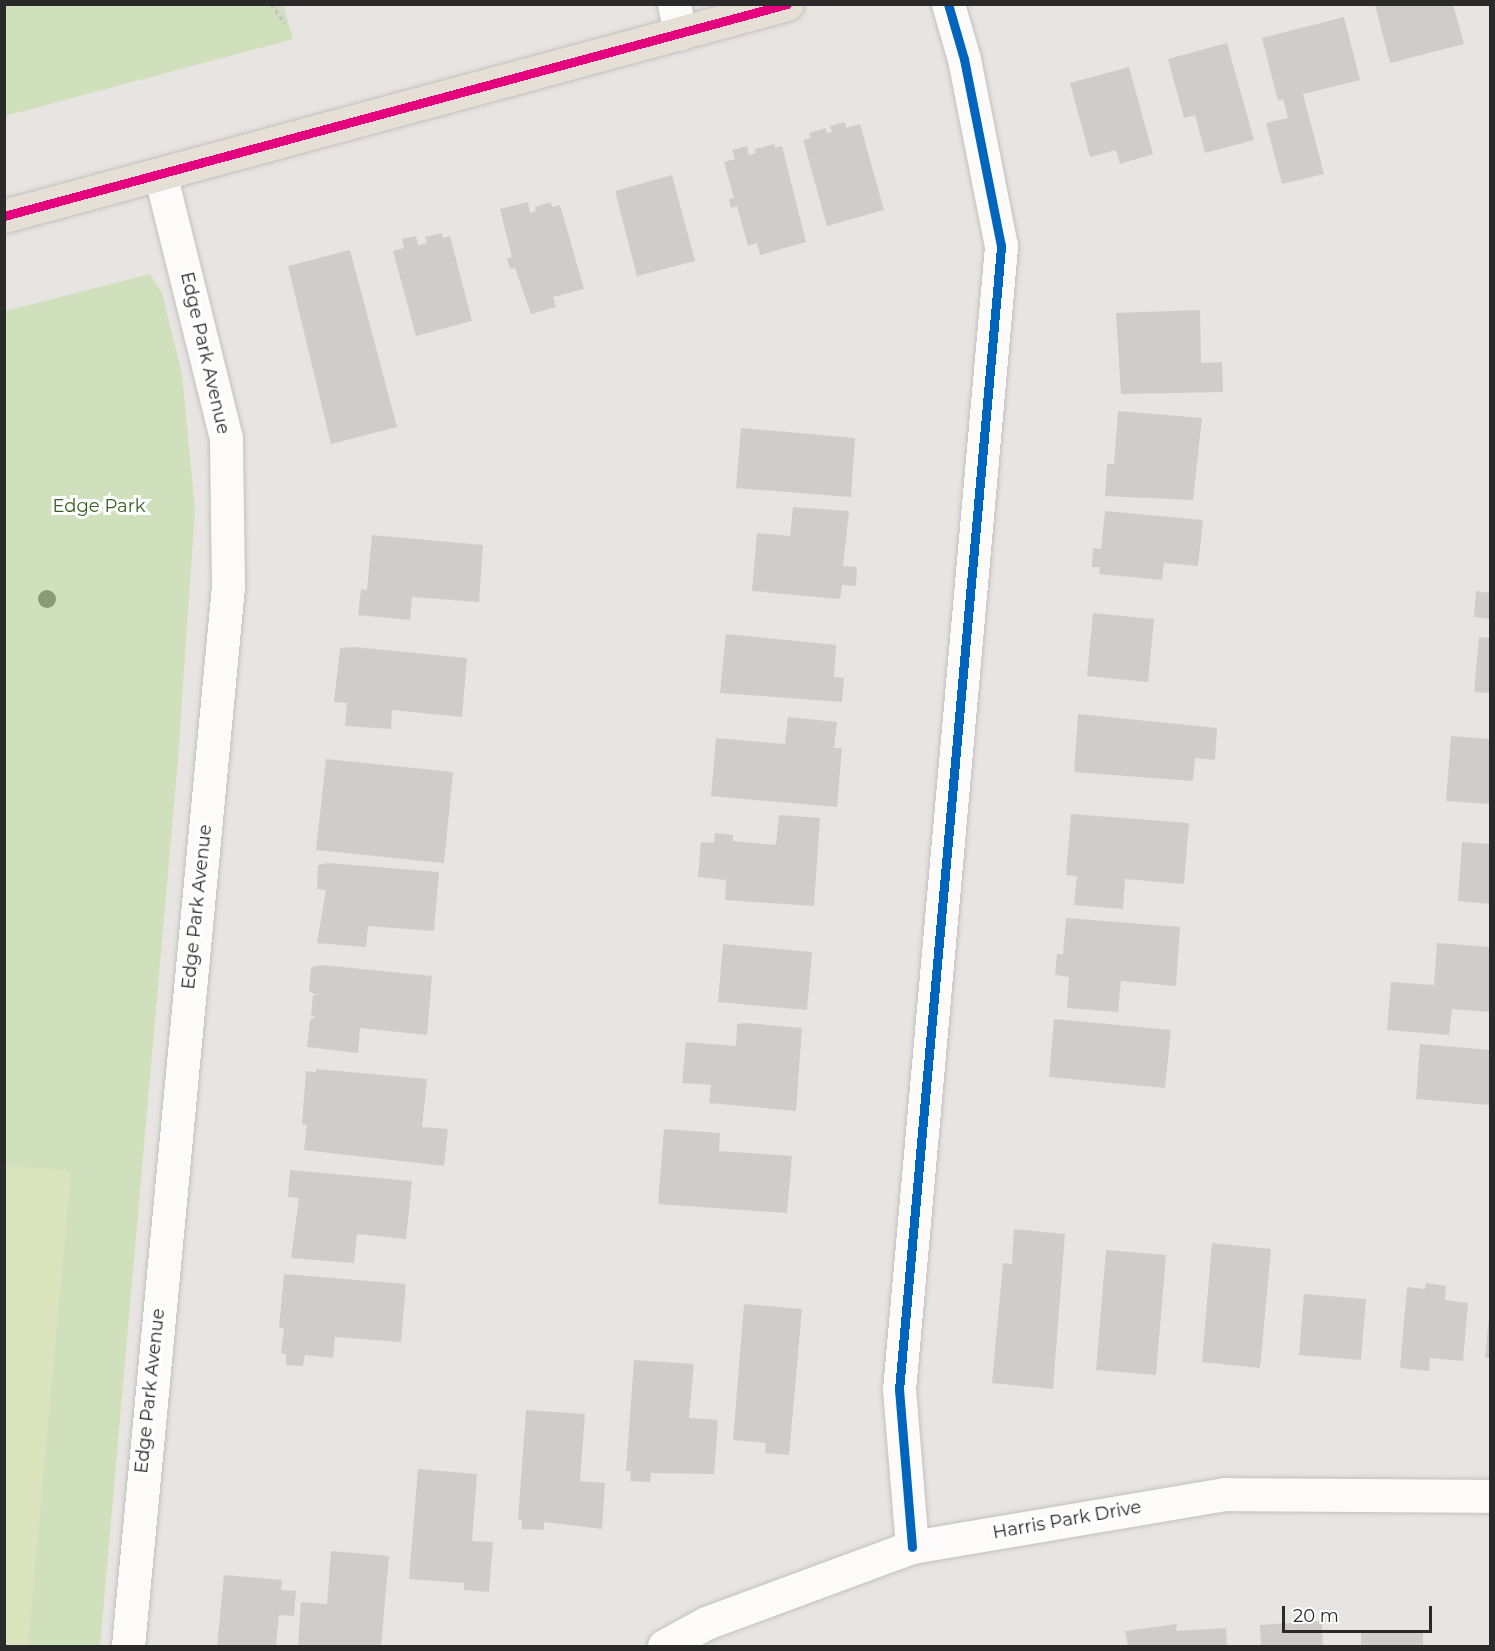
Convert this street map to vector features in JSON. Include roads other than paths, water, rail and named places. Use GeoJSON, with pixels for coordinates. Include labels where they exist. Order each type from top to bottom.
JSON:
{"type":"FeatureCollection","features":[{"type":"Feature","properties":{"kind":"main road"},"geometry":{"type":"LineString","coordinates":[[4,216],[160,174],[677,19],[787,4]]}},
{"type":"Feature","properties":{"kind":"street"},"geometry":{"type":"LineString","coordinates":[[912,1547],[899,1389],[1001,246],[964,59],[948,4]]}},
{"type":"Feature","properties":{"kind":"street","name":"Edge Park Avenue"},"geometry":{"type":"LineString","coordinates":[[128,1647],[228,586],[226,438],[160,174]]}},
{"type":"Feature","properties":{"kind":"street","name":"Harris Park Drive"},"geometry":{"type":"LineString","coordinates":[[664,1647],[706,1623],[912,1547],[1224,1494],[1491,1496]]}},
{"type":"Feature","properties":{"kind":"park label","name":"Edge Park"},"geometry":{"type":"Point","coordinates":[99,506]}}]}
